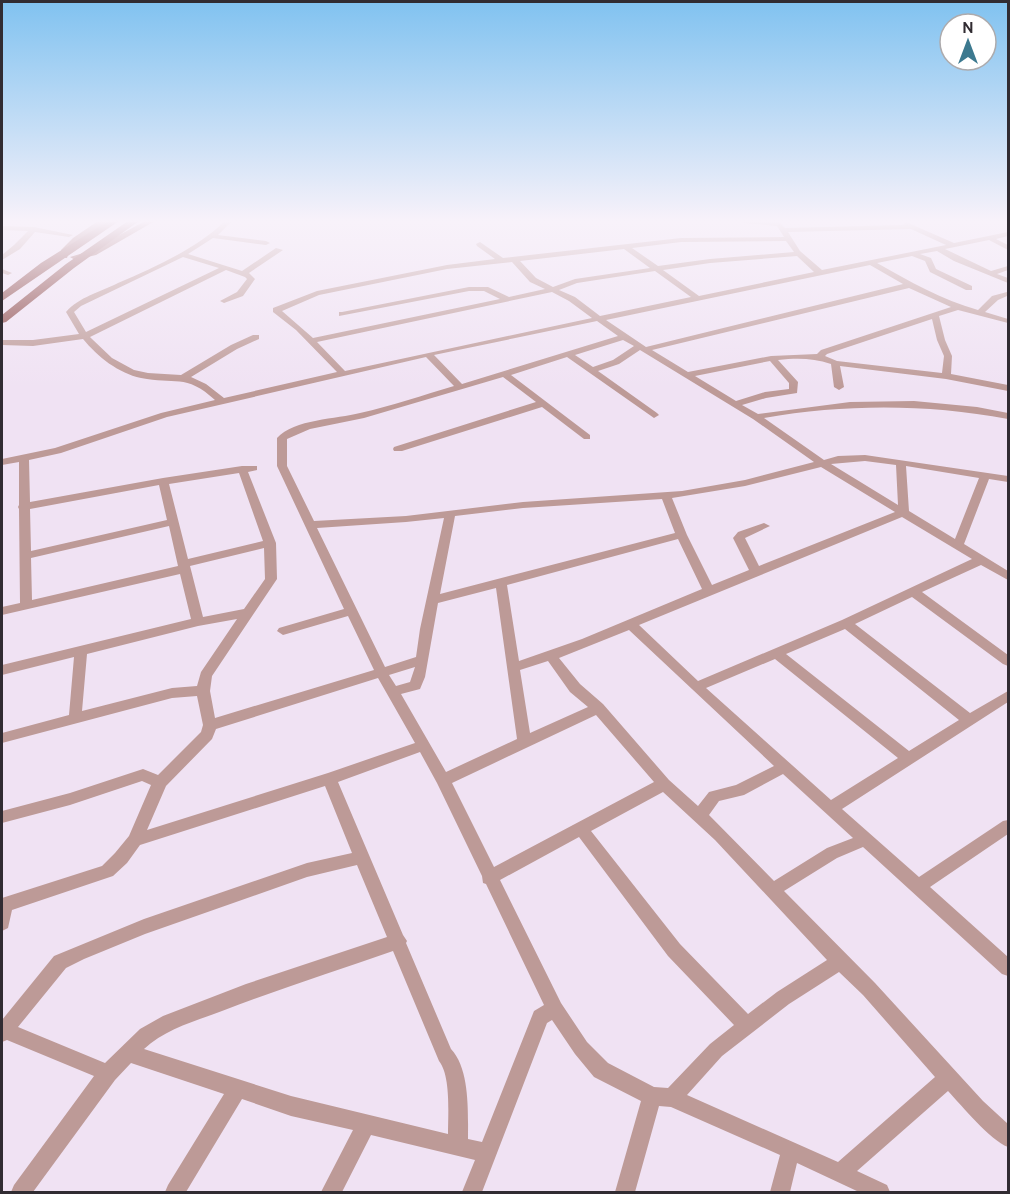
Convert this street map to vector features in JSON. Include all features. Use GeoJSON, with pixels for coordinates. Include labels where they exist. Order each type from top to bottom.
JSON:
{"type":"FeatureCollection","features":[{"type":"Feature","properties":{"kind":"highway"},"geometry":{"type":"LineString","coordinates":[[2,298],[35,277]]}},
{"type":"Feature","properties":{"kind":"highway"},"geometry":{"type":"LineString","coordinates":[[2,320],[48,277]]}},
{"type":"Feature","properties":{"kind":"street"},"geometry":{"type":"LineString","coordinates":[[136,277],[71,310],[72,319],[85,336],[128,372],[146,376],[183,378],[203,386],[222,402]]}},
{"type":"Feature","properties":{"kind":"street"},"geometry":{"type":"LineString","coordinates":[[2,342],[33,343],[85,336],[207,277]]}},
{"type":"Feature","properties":{"kind":"street"},"geometry":{"type":"LineString","coordinates":[[224,301],[240,294],[250,279],[248,277]]}},
{"type":"Feature","properties":{"kind":"street"},"geometry":{"type":"LineString","coordinates":[[344,374],[312,341],[276,310],[300,298],[336,288],[396,277]]}},
{"type":"Feature","properties":{"kind":"street"},"geometry":{"type":"LineString","coordinates":[[530,277],[580,304],[595,318],[756,417],[822,463],[1008,576]]}},
{"type":"Feature","properties":{"kind":"street"},"geometry":{"type":"LineString","coordinates":[[312,341],[508,300],[551,290],[574,281],[603,277]]}},
{"type":"Feature","properties":{"kind":"street"},"geometry":{"type":"LineString","coordinates":[[667,277],[696,297]]}},
{"type":"Feature","properties":{"kind":"street"},"geometry":{"type":"LineString","coordinates":[[2,462],[90,441],[164,416],[222,402],[428,354],[796,277]]}},
{"type":"Feature","properties":{"kind":"street"},"geometry":{"type":"LineString","coordinates":[[896,277],[958,307],[1008,321]]}},
{"type":"Feature","properties":{"kind":"street"},"geometry":{"type":"LineString","coordinates":[[939,281],[948,278],[969,288]]}},
{"type":"Feature","properties":{"kind":"street"},"geometry":{"type":"LineString","coordinates":[[591,371],[616,362],[643,348],[910,285]]}},
{"type":"Feature","properties":{"kind":"street"},"geometry":{"type":"LineString","coordinates":[[921,288],[930,285]]}},
{"type":"Feature","properties":{"kind":"street"},"geometry":{"type":"LineString","coordinates":[[342,314],[469,289],[485,289],[508,300]]}},
{"type":"Feature","properties":{"kind":"street"},"geometry":{"type":"LineString","coordinates":[[980,312],[995,298],[1004,294]]}},
{"type":"Feature","properties":{"kind":"street"},"geometry":{"type":"LineString","coordinates":[[820,357],[824,352],[958,307]]}},
{"type":"Feature","properties":{"kind":"street"},"geometry":{"type":"LineString","coordinates":[[935,315],[940,340],[947,354],[946,376]]}},
{"type":"Feature","properties":{"kind":"street"},"geometry":{"type":"LineString","coordinates":[[183,378],[234,347],[256,337]]}},
{"type":"Feature","properties":{"kind":"street"},"geometry":{"type":"LineString","coordinates":[[624,337],[461,388],[287,433],[282,438],[280,447],[282,466],[381,672],[443,780],[555,1009],[581,1048],[601,1070],[652,1096],[672,1098],[880,1192]]}},
{"type":"Feature","properties":{"kind":"street"},"geometry":{"type":"LineString","coordinates":[[428,354],[461,388]]}},
{"type":"Feature","properties":{"kind":"street"},"geometry":{"type":"LineString","coordinates":[[567,354],[654,415]]}},
{"type":"Feature","properties":{"kind":"street"},"geometry":{"type":"LineString","coordinates":[[687,375],[716,368],[773,360],[820,357],[835,363],[946,376],[1008,388]]}},
{"type":"Feature","properties":{"kind":"street"},"geometry":{"type":"LineString","coordinates":[[734,404],[769,394],[794,391],[793,382],[773,360]]}},
{"type":"Feature","properties":{"kind":"street"},"geometry":{"type":"LineString","coordinates":[[835,363],[839,387]]}},
{"type":"Feature","properties":{"kind":"street"},"geometry":{"type":"LineString","coordinates":[[506,375],[587,437]]}},
{"type":"Feature","properties":{"kind":"street"},"geometry":{"type":"LineString","coordinates":[[398,449],[544,403]]}},
{"type":"Feature","properties":{"kind":"street"},"geometry":{"type":"LineString","coordinates":[[756,417],[810,408],[877,404],[934,407],[1008,416]]}},
{"type":"Feature","properties":{"kind":"street"},"geometry":{"type":"LineString","coordinates":[[24,458],[26,604]]}},
{"type":"Feature","properties":{"kind":"street"},"geometry":{"type":"LineString","coordinates":[[309,525],[450,515],[522,505],[666,495],[745,483],[822,463],[865,458],[1008,479]]}},
{"type":"Feature","properties":{"kind":"street"},"geometry":{"type":"LineString","coordinates":[[901,463],[904,512]]}},
{"type":"Feature","properties":{"kind":"street"},"geometry":{"type":"LineString","coordinates":[[2,923],[3,906],[107,871],[135,840],[160,782],[207,735],[210,725],[203,691],[206,675],[271,579],[273,566],[270,543],[247,469],[163,481],[23,507]]}},
{"type":"Feature","properties":{"kind":"street"},"geometry":{"type":"LineString","coordinates":[[958,545],[985,476]]}},
{"type":"Feature","properties":{"kind":"street"},"geometry":{"type":"LineString","coordinates":[[163,481],[198,622]]}},
{"type":"Feature","properties":{"kind":"street"},"geometry":{"type":"LineString","coordinates":[[666,495],[681,535],[709,590]]}},
{"type":"Feature","properties":{"kind":"street"},"geometry":{"type":"LineString","coordinates":[[512,668],[552,657],[709,590],[904,512]]}},
{"type":"Feature","properties":{"kind":"street"},"geometry":{"type":"LineString","coordinates":[[392,692],[415,685],[421,671],[428,622],[435,600],[450,515]]}},
{"type":"Feature","properties":{"kind":"street"},"geometry":{"type":"LineString","coordinates":[[24,556],[172,522]]}},
{"type":"Feature","properties":{"kind":"street"},"geometry":{"type":"LineString","coordinates":[[756,572],[739,538],[741,534],[764,526]]}},
{"type":"Feature","properties":{"kind":"street"},"geometry":{"type":"LineString","coordinates":[[435,600],[501,585],[583,560],[681,535]]}},
{"type":"Feature","properties":{"kind":"street"},"geometry":{"type":"LineString","coordinates":[[2,610],[184,567],[270,543]]}},
{"type":"Feature","properties":{"kind":"street"},"geometry":{"type":"LineString","coordinates":[[696,687],[846,623],[981,560]]}},
{"type":"Feature","properties":{"kind":"street"},"geometry":{"type":"LineString","coordinates":[[501,585],[524,741]]}},
{"type":"Feature","properties":{"kind":"street"},"geometry":{"type":"LineString","coordinates":[[913,592],[1008,660]]}},
{"type":"Feature","properties":{"kind":"street"},"geometry":{"type":"LineString","coordinates":[[283,632],[351,611]]}},
{"type":"Feature","properties":{"kind":"street"},"geometry":{"type":"LineString","coordinates":[[2,670],[198,622],[248,613]]}},
{"type":"Feature","properties":{"kind":"street"},"geometry":{"type":"LineString","coordinates":[[846,623],[969,720]]}},
{"type":"Feature","properties":{"kind":"street"},"geometry":{"type":"LineString","coordinates":[[630,624],[696,687],[832,807],[1008,968]]}},
{"type":"Feature","properties":{"kind":"street"},"geometry":{"type":"LineString","coordinates":[[75,719],[81,651]]}},
{"type":"Feature","properties":{"kind":"street"},"geometry":{"type":"LineString","coordinates":[[776,653],[908,758]]}},
{"type":"Feature","properties":{"kind":"street"},"geometry":{"type":"LineString","coordinates":[[552,657],[574,688],[598,708],[664,783],[774,890],[869,989],[976,1108],[1008,1137]]}},
{"type":"Feature","properties":{"kind":"street"},"geometry":{"type":"LineString","coordinates":[[210,725],[422,660]]}},
{"type":"Feature","properties":{"kind":"street"},"geometry":{"type":"LineString","coordinates":[[2,738],[172,693],[203,691]]}},
{"type":"Feature","properties":{"kind":"street"},"geometry":{"type":"LineString","coordinates":[[832,807],[1008,696]]}},
{"type":"Feature","properties":{"kind":"street"},"geometry":{"type":"LineString","coordinates":[[443,780],[598,708]]}},
{"type":"Feature","properties":{"kind":"street"},"geometry":{"type":"LineString","coordinates":[[135,840],[422,747]]}},
{"type":"Feature","properties":{"kind":"street"},"geometry":{"type":"LineString","coordinates":[[700,816],[714,796],[739,790],[786,766]]}},
{"type":"Feature","properties":{"kind":"street"},"geometry":{"type":"LineString","coordinates":[[2,817],[70,799],[143,775],[160,782]]}},
{"type":"Feature","properties":{"kind":"street"},"geometry":{"type":"LineString","coordinates":[[329,778],[445,1055],[452,1063],[458,1104],[458,1145]]}},
{"type":"Feature","properties":{"kind":"street"},"geometry":{"type":"LineString","coordinates":[[489,878],[664,783]]}},
{"type":"Feature","properties":{"kind":"street"},"geometry":{"type":"LineString","coordinates":[[919,886],[1008,826]]}},
{"type":"Feature","properties":{"kind":"street"},"geometry":{"type":"LineString","coordinates":[[581,829],[674,950],[747,1026]]}},
{"type":"Feature","properties":{"kind":"street"},"geometry":{"type":"LineString","coordinates":[[774,890],[832,853],[867,839]]}},
{"type":"Feature","properties":{"kind":"street"},"geometry":{"type":"LineString","coordinates":[[108,1073],[3,1032],[60,962],[144,927],[285,877],[363,856]]}},
{"type":"Feature","properties":{"kind":"street"},"geometry":{"type":"LineString","coordinates":[[21,1192],[108,1073],[146,1035],[170,1022],[399,941]]}},
{"type":"Feature","properties":{"kind":"street"},"geometry":{"type":"LineString","coordinates":[[672,1098],[716,1050],[783,998],[840,961]]}},
{"type":"Feature","properties":{"kind":"street"},"geometry":{"type":"LineString","coordinates":[[472,1192],[540,1017],[555,1009]]}},
{"type":"Feature","properties":{"kind":"street"},"geometry":{"type":"LineString","coordinates":[[127,1053],[291,1106],[487,1153]]}},
{"type":"Feature","properties":{"kind":"street"},"geometry":{"type":"LineString","coordinates":[[839,1174],[948,1078]]}},
{"type":"Feature","properties":{"kind":"street"},"geometry":{"type":"LineString","coordinates":[[175,1192],[238,1088]]}},
{"type":"Feature","properties":{"kind":"street"},"geometry":{"type":"LineString","coordinates":[[625,1192],[652,1096]]}},
{"type":"Feature","properties":{"kind":"street"},"geometry":{"type":"LineString","coordinates":[[331,1192],[366,1123]]}},
{"type":"Feature","properties":{"kind":"street"},"geometry":{"type":"LineString","coordinates":[[780,1192],[791,1150]]}}]}
